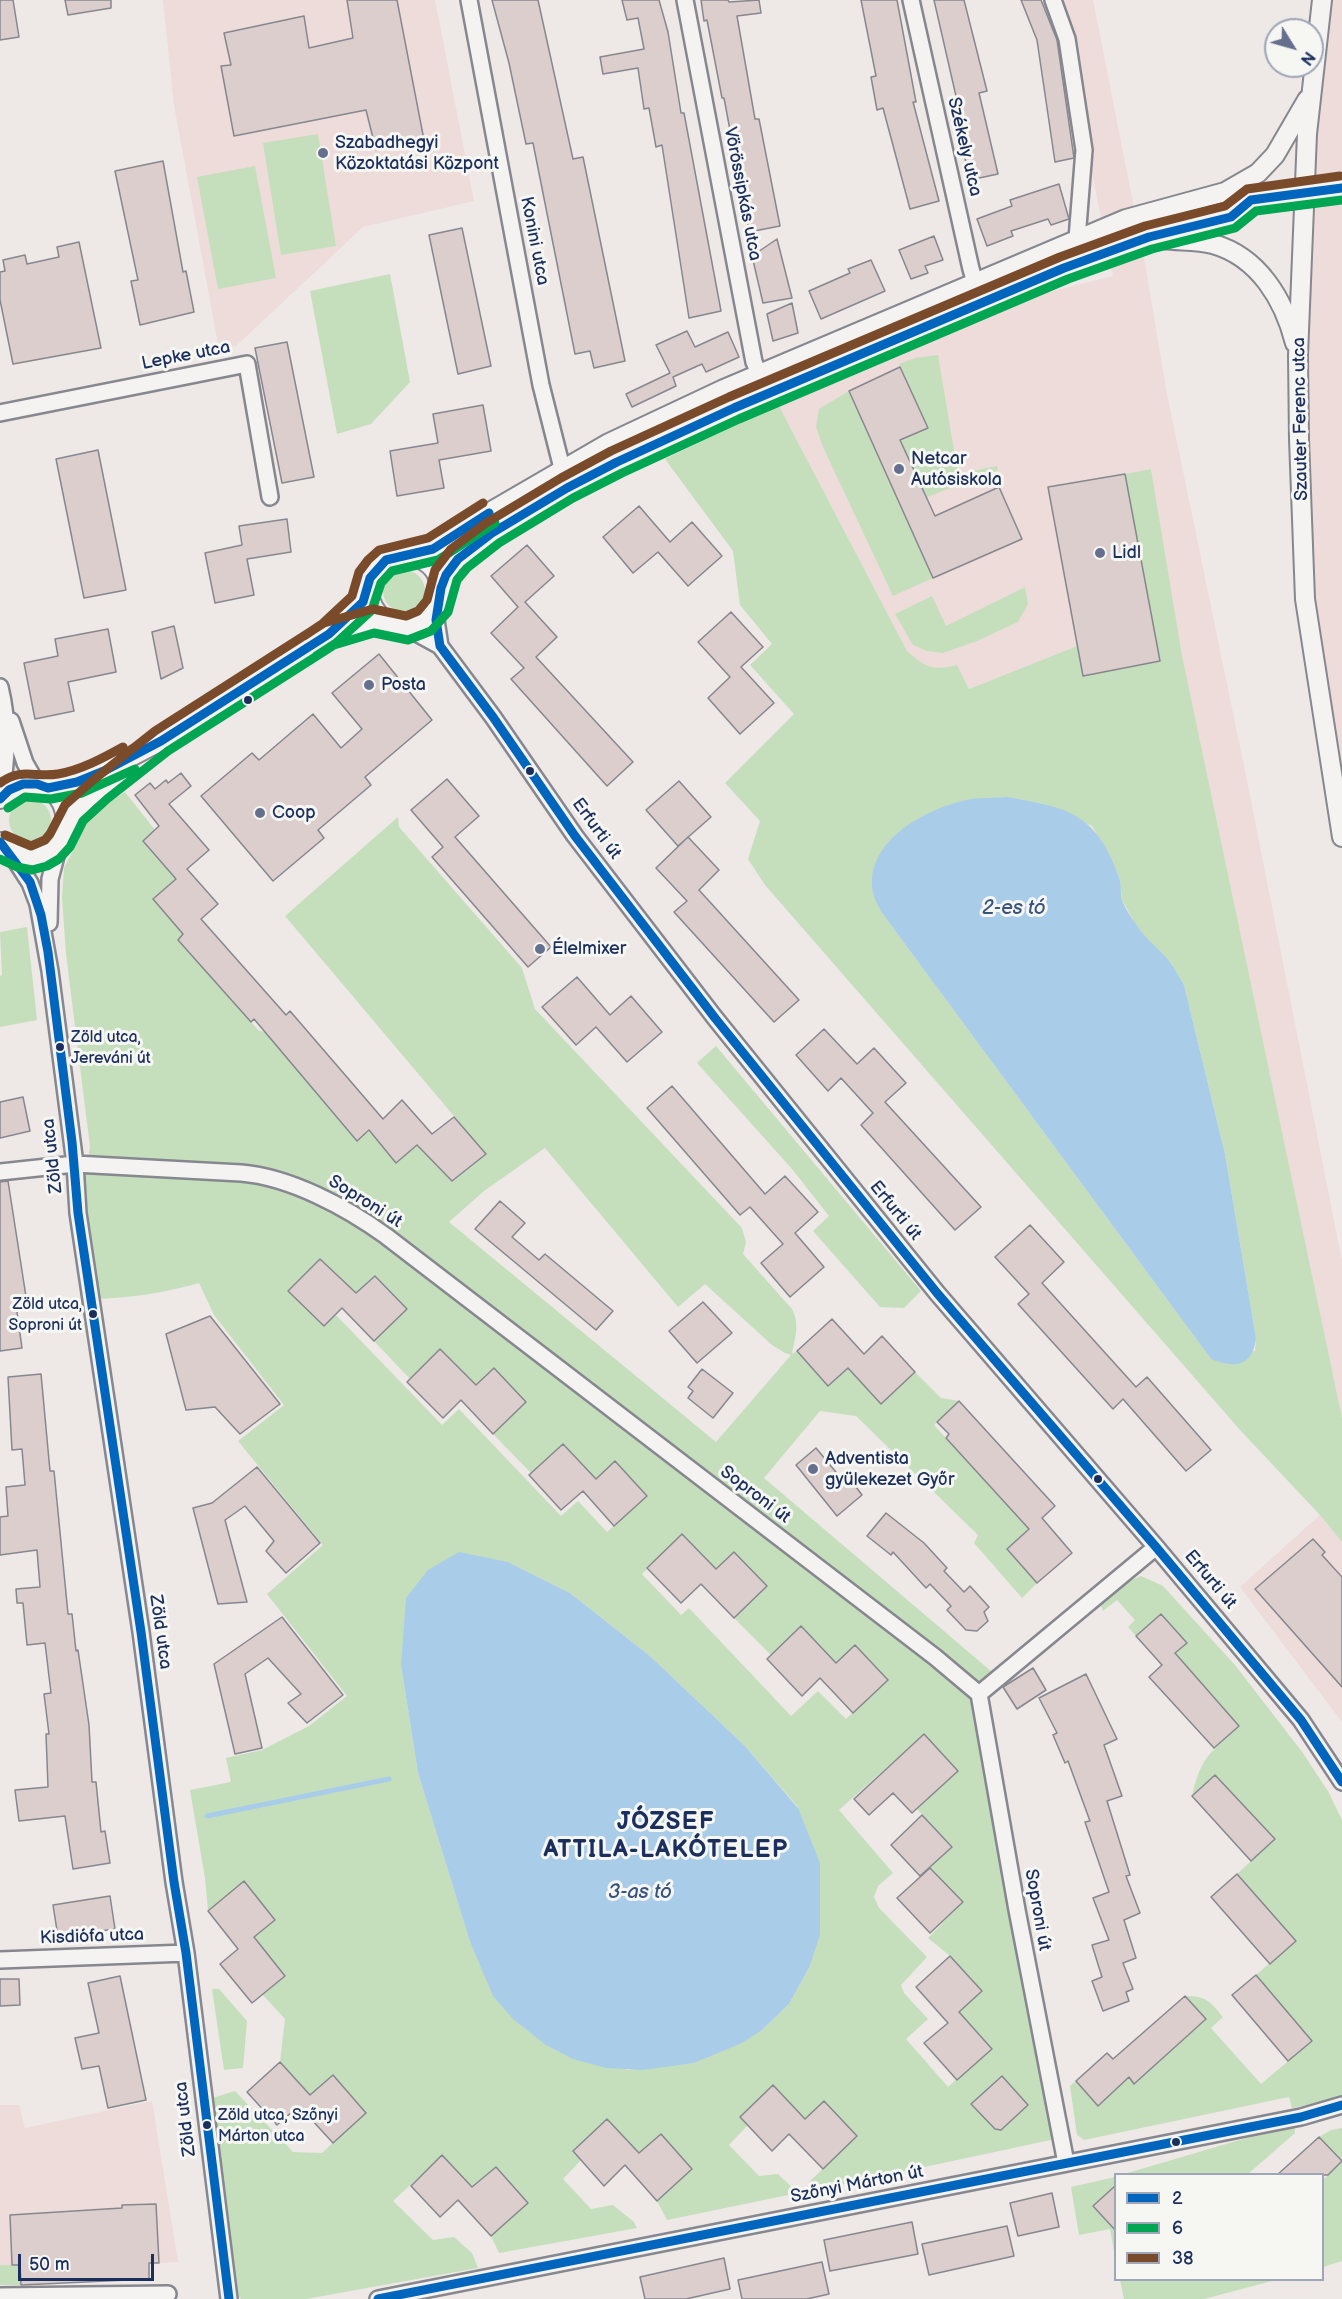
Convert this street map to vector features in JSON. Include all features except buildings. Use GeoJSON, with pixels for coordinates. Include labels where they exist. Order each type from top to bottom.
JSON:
{"type":"FeatureCollection","features":[{"type":"Feature","properties":{"kind":"street","name":"Konini utca"},"geometry":{"type":"LineString","coordinates":[[469,0],[541,385],[567,488]]}},
{"type":"Feature","properties":{"kind":"street","name":"Vörössipkás utca"},"geometry":{"type":"LineString","coordinates":[[685,0],[754,362],[768,393]]}},
{"type":"Feature","properties":{"kind":"street","name":"Székely utca"},"geometry":{"type":"LineString","coordinates":[[911,0],[981,302]]}},
{"type":"Feature","properties":{"kind":"street"},"geometry":{"type":"LineString","coordinates":[[1053,0],[1067,39],[1084,150],[1077,239]]}},
{"type":"Feature","properties":{"kind":"street","name":"Szauter Ferenc utca"},"geometry":{"type":"LineString","coordinates":[[1322,0],[1311,94],[1304,192],[1304,249],[1298,355],[1299,439],[1305,599],[1342,837]]}},
{"type":"Feature","properties":{"kind":"street"},"geometry":{"type":"LineString","coordinates":[[0,798],[9,790],[23,784],[42,786],[77,782],[104,771],[161,741],[329,633],[363,602],[370,578],[381,564],[398,555],[424,552],[445,542],[483,516],[608,444],[759,374],[1077,239],[1126,219],[1225,192],[1258,173],[1275,155],[1311,94]]}},
{"type":"Feature","properties":{"kind":"street"},"geometry":{"type":"LineString","coordinates":[[1225,192],[1251,200],[1342,188]]}},
{"type":"Feature","properties":{"kind":"street"},"geometry":{"type":"LineString","coordinates":[[440,646],[436,620],[441,588],[446,575],[458,559],[492,533],[567,488],[617,462],[768,393],[981,302],[1149,237],[1232,217],[1251,200]]}},
{"type":"Feature","properties":{"kind":"street"},"geometry":{"type":"LineString","coordinates":[[1149,237],[1213,244],[1240,255],[1261,273],[1279,302],[1290,324],[1298,355]]}},
{"type":"Feature","properties":{"kind":"street","name":"Lepke utca"},"geometry":{"type":"LineString","coordinates":[[0,413],[247,364],[270,497]]}},
{"type":"Feature","properties":{"kind":"street"},"geometry":{"type":"LineString","coordinates":[[410,555],[422,559],[431,566],[438,576],[441,588]]}},
{"type":"Feature","properties":{"kind":"street"},"geometry":{"type":"LineString","coordinates":[[368,590],[373,608],[385,622],[396,627],[407,628],[425,621],[438,606]]}},
{"type":"Feature","properties":{"kind":"street"},"geometry":{"type":"LineString","coordinates":[[329,633],[365,623],[385,622]]}},
{"type":"Feature","properties":{"kind":"street","name":"Erfurti út"},"geometry":{"type":"LineString","coordinates":[[407,628],[440,646],[493,717],[575,836],[715,1018],[937,1293],[1302,1720],[1342,1782]]}},
{"type":"Feature","properties":{"kind":"street"},"geometry":{"type":"LineString","coordinates":[[1,689],[26,763],[42,786],[62,802],[66,812],[63,836]]}},
{"type":"Feature","properties":{"kind":"street"},"geometry":{"type":"LineString","coordinates":[[0,798],[7,750],[1,689]]}},
{"type":"Feature","properties":{"kind":"street"},"geometry":{"type":"LineString","coordinates":[[3,846],[21,856],[32,858],[53,849],[63,836],[73,814],[84,802],[161,741]]}},
{"type":"Feature","properties":{"kind":"street","name":"Zöld utca"},"geometry":{"type":"LineString","coordinates":[[51,971],[50,879],[63,836]]}},
{"type":"Feature","properties":{"kind":"street","name":"Zöld utca"},"geometry":{"type":"LineString","coordinates":[[3,846],[30,883],[38,904],[51,971],[75,1164],[78,1213],[141,1632],[174,1882],[186,1953],[229,2299]]}},
{"type":"Feature","properties":{"kind":"street","name":"Soproni út"},"geometry":{"type":"LineString","coordinates":[[0,1172],[75,1164],[255,1174],[321,1196],[366,1221],[936,1657],[979,1694],[1018,1918],[1066,2163]]}},
{"type":"Feature","properties":{"kind":"street"},"geometry":{"type":"LineString","coordinates":[[979,1694],[1156,1547]]}},
{"type":"Feature","properties":{"kind":"street","name":"Kisdiófa utca"},"geometry":{"type":"LineString","coordinates":[[0,1960],[186,1953]]}},
{"type":"Feature","properties":{"kind":"street","name":"Szőnyi Márton út"},"geometry":{"type":"LineString","coordinates":[[378,2299],[396,2298],[1301,2117],[1342,2105]]}},
{"type":"Feature","properties":{"kind":"street"},"geometry":{"type":"LineString","coordinates":[[0,2296],[168,2294]]}},
{"type":"Feature","properties":{"kind":"shaded area","name":"Szabadhegyi Közoktatási Központ"},"geometry":{"type":"Polygon","coordinates":[[[163,0],[435,0],[474,201],[363,227],[236,346],[219,349],[174,105],[163,0]]]}},
{"type":"Feature","properties":{"kind":"shaded area"},"geometry":{"type":"Polygon","coordinates":[[[1057,0],[1093,0],[1145,264],[1166,389],[1247,781],[1342,1261],[1342,1420],[1182,655],[1151,469],[1125,474],[1160,661],[1083,676],[1077,646],[969,689],[957,665],[939,669],[925,666],[907,651],[779,406],[1046,293],[1113,276],[1057,0]]]}},
{"type":"Feature","properties":{"kind":"shaded area"},"geometry":{"type":"Polygon","coordinates":[[[1322,0],[1342,0],[1342,791],[1305,599],[1307,134],[1313,78],[1324,78],[1324,18],[1320,18],[1322,0]]]}},
{"type":"Feature","properties":{"kind":"shaded area"},"geometry":{"type":"Polygon","coordinates":[[[1320,1515],[1342,1542],[1342,1722],[1240,1587],[1320,1515]]]}},
{"type":"Feature","properties":{"kind":"shaded area"},"geometry":{"type":"Polygon","coordinates":[[[152,2101],[178,2262],[159,2263],[156,2204],[122,2206],[124,2257],[103,2258],[100,2209],[64,2211],[67,2261],[38,2214],[10,2215],[12,2265],[0,2265],[0,2105],[19,2105],[25,2128],[152,2101]]]}},
{"type":"Feature","properties":{"kind":"green space"},"geometry":{"type":"Polygon","coordinates":[[[318,134],[336,246],[281,255],[263,143],[318,134]]]}},
{"type":"Feature","properties":{"kind":"green space"},"geometry":{"type":"Polygon","coordinates":[[[255,166],[276,278],[218,289],[197,177],[255,166]]]}},
{"type":"Feature","properties":{"kind":"green space"},"geometry":{"type":"Polygon","coordinates":[[[390,274],[410,382],[371,424],[337,434],[310,291],[390,274]]]}},
{"type":"Feature","properties":{"kind":"green space"},"geometry":{"type":"Polygon","coordinates":[[[938,355],[958,474],[997,466],[998,470],[927,497],[900,440],[928,427],[899,364],[915,358],[938,355]]]}},
{"type":"Feature","properties":{"kind":"green space"},"geometry":{"type":"Polygon","coordinates":[[[849,391],[933,578],[893,596],[823,447],[816,427],[819,409],[849,391]]]}},
{"type":"Feature","properties":{"kind":"green space"},"geometry":{"type":"Polygon","coordinates":[[[779,406],[907,651],[930,667],[941,668],[957,665],[969,689],[1077,646],[1083,676],[1160,661],[1125,474],[1151,469],[1182,655],[1342,1418],[1342,1542],[1320,1515],[1240,1430],[765,885],[748,859],[760,821],[725,783],[794,714],[750,665],[772,644],[740,605],[733,551],[665,459],[779,406]],[[1008,797],[962,801],[915,821],[882,913],[1211,1359],[1255,1351],[1256,1338],[1225,1154],[1184,985],[1170,962],[1148,941],[1136,925],[1122,900],[1120,879],[1108,852],[1092,826],[1044,804],[1008,797]]]}},
{"type":"Feature","properties":{"kind":"green space"},"geometry":{"type":"Polygon","coordinates":[[[404,570],[419,576],[425,591],[419,606],[404,612],[389,606],[383,591],[389,576],[404,570]]]}},
{"type":"Feature","properties":{"kind":"green space"},"geometry":{"type":"Polygon","coordinates":[[[1025,587],[1028,604],[1018,622],[977,641],[943,653],[927,651],[913,645],[895,614],[932,596],[946,626],[1025,587]]]}},
{"type":"Feature","properties":{"kind":"green space"},"geometry":{"type":"Polygon","coordinates":[[[125,792],[155,830],[143,841],[176,879],[153,899],[183,934],[178,940],[258,1030],[266,1033],[356,1141],[370,1131],[396,1163],[417,1145],[453,1181],[486,1154],[285,916],[398,817],[399,827],[522,968],[535,1009],[742,1228],[746,1242],[743,1254],[792,1309],[796,1320],[796,1331],[792,1354],[797,1351],[828,1386],[848,1368],[881,1403],[915,1372],[941,1398],[959,1401],[934,1425],[1029,1529],[1007,1549],[1037,1583],[1022,1598],[974,1543],[978,1535],[856,1416],[820,1411],[764,1478],[998,1677],[979,1694],[1060,2138],[817,2190],[809,2182],[857,2136],[824,2101],[805,2119],[773,2085],[740,2117],[748,2125],[729,2145],[759,2176],[778,2174],[798,2193],[667,2220],[657,2201],[692,2169],[661,2134],[639,2153],[607,2119],[573,2151],[581,2160],[563,2179],[591,2209],[613,2205],[634,2222],[637,2228],[499,2253],[491,2236],[528,2203],[496,2167],[472,2187],[442,2156],[393,2201],[433,2240],[454,2237],[472,2253],[478,2268],[306,2299],[241,2299],[237,2295],[229,2271],[209,2099],[235,2091],[293,2152],[322,2153],[366,2112],[333,2075],[310,2095],[280,2062],[285,2019],[262,1994],[285,1976],[254,1937],[275,1919],[244,1882],[208,1911],[205,1878],[190,1790],[231,1782],[226,1758],[262,1750],[309,1726],[347,1696],[267,1594],[323,1545],[238,1441],[284,1405],[214,1315],[199,1283],[173,1290],[93,1299],[79,1213],[90,1147],[66,954],[62,897],[64,868],[77,843],[82,827],[105,805],[125,792]],[[545,1148],[484,1191],[449,1222],[716,1442],[791,1355],[772,1345],[705,1284],[678,1307],[545,1148]],[[320,1259],[289,1291],[324,1326],[336,1315],[442,1425],[459,1409],[561,1516],[578,1501],[607,1532],[646,1496],[615,1462],[596,1479],[563,1444],[531,1473],[493,1434],[526,1402],[494,1369],[476,1385],[440,1349],[410,1379],[374,1341],[407,1309],[376,1276],[356,1294],[320,1259]],[[682,1534],[642,1574],[681,1615],[689,1608],[791,1716],[818,1691],[846,1719],[887,1680],[836,1663],[801,1626],[771,1655],[734,1618],[767,1586],[734,1552],[716,1569],[682,1534]],[[508,1562],[401,1665],[418,1773],[470,1942],[494,1996],[627,2070],[694,2063],[762,2030],[789,2004],[809,1968],[798,1807],[745,1746],[650,1656],[570,1593],[508,1562]],[[924,1734],[839,1810],[893,1873],[878,1886],[874,1897],[879,1908],[927,1957],[901,1985],[904,1993],[928,2019],[906,2039],[948,2087],[991,2049],[959,2012],[982,1991],[950,1956],[928,1938],[963,1902],[930,1867],[952,1846],[917,1809],[958,1771],[924,1734]],[[1002,2076],[972,2104],[995,2129],[1001,2130],[1028,2105],[1002,2076]]]}},
{"type":"Feature","properties":{"kind":"green space"},"geometry":{"type":"Polygon","coordinates":[[[30,799],[45,805],[51,820],[45,835],[30,841],[15,835],[9,820],[15,805],[30,799]]]}},
{"type":"Feature","properties":{"kind":"green space"},"geometry":{"type":"Polygon","coordinates":[[[27,927],[37,1020],[0,1027],[0,976],[2,975],[0,932],[27,927]]]}},
{"type":"Feature","properties":{"kind":"green space"},"geometry":{"type":"Polygon","coordinates":[[[716,1046],[921,1291],[904,1308],[880,1307],[813,1231],[829,1216],[792,1169],[697,1063],[716,1046]]]}},
{"type":"Feature","properties":{"kind":"green space"},"geometry":{"type":"Polygon","coordinates":[[[1141,1576],[1163,1586],[1235,1665],[1303,1753],[1329,1793],[1342,1820],[1342,2098],[1292,2108],[1289,2097],[1084,2140],[1077,2135],[1070,2086],[1076,2081],[1098,2105],[1129,2077],[1134,2084],[1206,2020],[1185,1996],[1203,1998],[1211,2003],[1223,2017],[1211,2028],[1261,2084],[1312,2041],[1256,1975],[1295,1941],[1237,1874],[1275,1839],[1215,1775],[1192,1796],[1199,1771],[1208,1756],[1239,1726],[1175,1653],[1187,1643],[1162,1614],[1136,1636],[1128,1627],[1135,1620],[1117,1600],[1103,1611],[1100,1604],[1125,1583],[1141,1576]]]}},
{"type":"Feature","properties":{"kind":"green space"},"geometry":{"type":"Polygon","coordinates":[[[212,1989],[219,1989],[247,2021],[243,2068],[224,2070],[212,1989]]]}},
{"type":"Feature","properties":{"kind":"green space"},"geometry":{"type":"Polygon","coordinates":[[[1294,2124],[1295,2133],[1249,2173],[1127,2173],[1294,2124]]]}},
{"type":"Feature","properties":{"kind":"green space"},"geometry":{"type":"Polygon","coordinates":[[[1342,2128],[1342,2161],[1319,2137],[1331,2130],[1342,2128]]]}},
{"type":"Feature","properties":{"kind":"green space"},"geometry":{"type":"Polygon","coordinates":[[[1342,2161],[1342,2261],[1324,2267],[1324,2179],[1342,2161]]]}},
{"type":"Feature","properties":{"kind":"green space"},"geometry":{"type":"Polygon","coordinates":[[[1114,2177],[1114,2186],[1093,2206],[1114,2230],[1114,2251],[1110,2229],[1079,2235],[1071,2187],[1114,2177]]]}},
{"type":"Feature","properties":{"kind":"green space"},"geometry":{"type":"Polygon","coordinates":[[[0,2265],[20,2265],[21,2285],[0,2285],[0,2265]]]}},
{"type":"Feature","properties":{"kind":"green space"},"geometry":{"type":"Polygon","coordinates":[[[1120,2281],[1272,2281],[1204,2299],[1124,2299],[1120,2281]]]}},
{"type":"Feature","properties":{"kind":"water","name":"2-es tó"},"geometry":{"type":"Polygon","coordinates":[[[1008,797],[1064,810],[1090,826],[1101,839],[1110,856],[1120,880],[1122,900],[1128,912],[1144,934],[1170,962],[1184,985],[1225,1154],[1256,1338],[1251,1354],[1241,1363],[1228,1364],[1211,1359],[882,913],[875,900],[873,874],[877,859],[899,832],[914,821],[946,806],[973,799],[1008,797]]]}},
{"type":"Feature","properties":{"kind":"water","name":"3-as tó"},"geometry":{"type":"Polygon","coordinates":[[[459,1552],[508,1562],[570,1593],[650,1656],[745,1746],[798,1808],[820,1863],[820,1935],[809,1968],[789,2004],[762,2030],[742,2043],[694,2063],[643,2070],[606,2068],[573,2059],[546,2045],[513,2019],[493,1996],[470,1942],[418,1773],[401,1665],[406,1598],[428,1570],[459,1552]]]}},
{"type":"Feature","properties":{"kind":"waterway"},"geometry":{"type":"LineString","coordinates":[[207,1816],[389,1779]]}},
{"type":"Feature","properties":{"kind":"transit line","name":"38"},"geometry":{"type":"LineString","coordinates":[[5,835],[31,846],[45,840],[65,805],[155,731],[324,623],[373,609],[406,616],[418,611],[427,600],[435,570],[451,549],[486,523],[611,451],[729,397],[1060,257],[1145,226],[1225,206],[1247,189],[1340,176]]}},
{"type":"Feature","properties":{"kind":"transit line","name":"2"},"geometry":{"type":"LineString","coordinates":[[1342,188],[1251,200],[1231,217],[1149,237],[1064,268],[734,408],[617,462],[567,488],[492,533],[458,559],[446,575],[441,588],[436,620],[440,646],[493,717],[575,836],[715,1018],[937,1293],[1156,1547],[1301,1720],[1342,1782]]}},
{"type":"Feature","properties":{"kind":"transit line","name":"6"},"geometry":{"type":"LineString","coordinates":[[0,859],[17,867],[32,870],[47,866],[59,859],[70,847],[83,821],[168,751],[334,645],[374,633],[408,640],[431,631],[448,612],[457,580],[467,568],[499,543],[573,498],[622,473],[739,419],[1068,279],[1152,249],[1235,228],[1256,211],[1342,200]]}},
{"type":"Feature","properties":{"kind":"transit line","name":"38"},"geometry":{"type":"LineString","coordinates":[[304,636],[322,624],[352,596],[359,572],[379,550],[428,538],[483,503]]}},
{"type":"Feature","properties":{"kind":"transit line","name":"2"},"geometry":{"type":"LineString","coordinates":[[0,799],[9,790],[23,784],[37,784],[48,788],[77,782],[104,771],[161,741],[329,634],[363,602],[370,578],[386,560],[433,549],[489,513]]}},
{"type":"Feature","properties":{"kind":"transit line","name":"6"},"geometry":{"type":"LineString","coordinates":[[316,656],[336,643],[372,610],[381,583],[392,571],[438,560],[495,523]]}},
{"type":"Feature","properties":{"kind":"transit line","name":"38"},"geometry":{"type":"LineString","coordinates":[[0,783],[15,775],[50,775],[75,770],[123,747]]}},
{"type":"Feature","properties":{"kind":"transit line","name":"6"},"geometry":{"type":"LineString","coordinates":[[8,808],[25,797],[51,799],[82,793],[135,769]]}},
{"type":"Feature","properties":{"kind":"transit line","name":"2"},"geometry":{"type":"LineString","coordinates":[[0,842],[30,882],[41,915],[48,952],[72,1142],[78,1213],[141,1632],[174,1882],[186,1953],[229,2299]]}},
{"type":"Feature","properties":{"kind":"transit line","name":"2"},"geometry":{"type":"LineString","coordinates":[[378,2299],[1301,2117],[1342,2105]]}},
{"type":"Feature","properties":{"kind":"place","name":"Szabadhegyi Közoktatási Központ"},"geometry":{"type":"Point","coordinates":[323,153]}},
{"type":"Feature","properties":{"kind":"place","name":"Netcar Autósiskola"},"geometry":{"type":"Point","coordinates":[899,469]}},
{"type":"Feature","properties":{"kind":"place","name":"Lidl"},"geometry":{"type":"Point","coordinates":[1100,553]}},
{"type":"Feature","properties":{"kind":"place","name":"Posta"},"geometry":{"type":"Point","coordinates":[369,685]}},
{"type":"Feature","properties":{"kind":"place","name":"Coop"},"geometry":{"type":"Point","coordinates":[260,813]}},
{"type":"Feature","properties":{"kind":"place","name":"Élelmixer"},"geometry":{"type":"Point","coordinates":[540,949]}},
{"type":"Feature","properties":{"kind":"place","name":"Zöld utca, Jereváni út"},"geometry":{"type":"Point","coordinates":[60,1047]}},
{"type":"Feature","properties":{"kind":"place","name":"Zöld utca, Soproni út"},"geometry":{"type":"Point","coordinates":[93,1314]}},
{"type":"Feature","properties":{"kind":"place","name":"Adventista gyülekezet Győr"},"geometry":{"type":"Point","coordinates":[813,1469]}},
{"type":"Feature","properties":{"kind":"place","name":"Zöld utca, Szőnyi Márton utca"},"geometry":{"type":"Point","coordinates":[207,2125]}},
{"type":"Feature","properties":{"kind":"district","name":"JÓZSEF ATTILA-LAKÓTELEP"},"geometry":{"type":"Point","coordinates":[666,1837]}}]}
